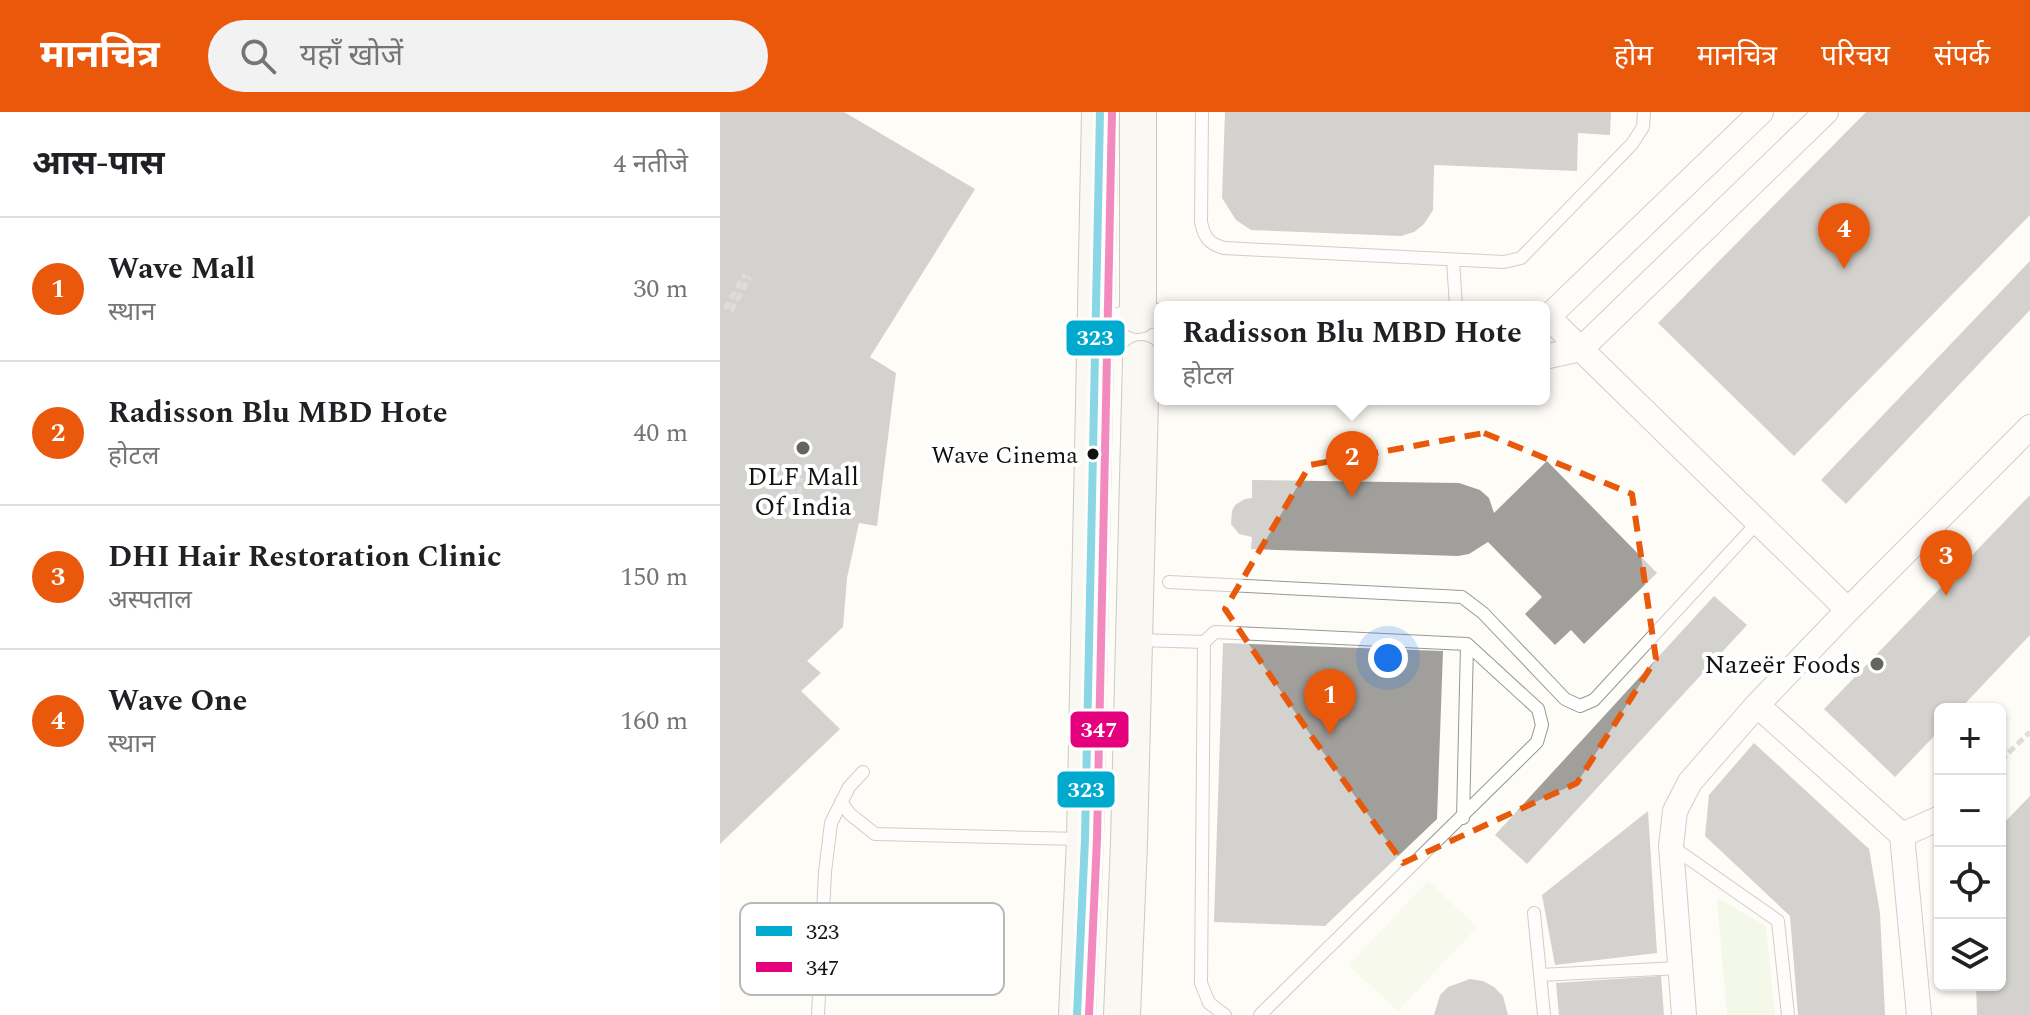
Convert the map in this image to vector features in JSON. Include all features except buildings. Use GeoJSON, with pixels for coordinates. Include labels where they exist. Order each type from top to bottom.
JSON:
{"type":"FeatureCollection","features":[{"type":"Feature","properties":{"kind":"street"},"geometry":{"type":"LineString","coordinates":[[1077,1015],[1085,839],[1100,112]]}},
{"type":"Feature","properties":{"kind":"street"},"geometry":{"type":"LineString","coordinates":[[1095,326],[1149,316],[1138,112]]}},
{"type":"Feature","properties":{"kind":"street"},"geometry":{"type":"LineString","coordinates":[[1550,312],[1761,112]]}},
{"type":"Feature","properties":{"kind":"street"},"geometry":{"type":"LineString","coordinates":[[1550,356],[1581,349],[1826,112]]}},
{"type":"Feature","properties":{"kind":"street"},"geometry":{"type":"LineString","coordinates":[[1550,320],[1848,610]]}},
{"type":"Feature","properties":{"kind":"street"},"geometry":{"type":"LineString","coordinates":[[1122,1015],[1133,640],[1151,359]]}},
{"type":"Feature","properties":{"kind":"street"},"geometry":{"type":"LineString","coordinates":[[1684,1015],[1671,846],[1675,811],[1690,782],[1757,705],[1848,610],[2029,430]]}},
{"type":"Feature","properties":{"kind":"street"},"geometry":{"type":"LineString","coordinates":[[1757,705],[1902,835],[1919,1015]]}},
{"type":"Feature","properties":{"kind":"street"},"geometry":{"type":"LineString","coordinates":[[1902,835],[1934,821]]}},
{"type":"Feature","properties":{"kind":"lane"},"geometry":{"type":"LineString","coordinates":[[1202,112],[1201,222],[1204,234],[1213,245],[1504,262],[1521,258],[1632,144],[1643,127],[1644,112]]}},
{"type":"Feature","properties":{"kind":"lane"},"geometry":{"type":"LineString","coordinates":[[1453,260],[1456,301]]}},
{"type":"Feature","properties":{"kind":"lane"},"geometry":{"type":"LineString","coordinates":[[1169,582],[1462,597],[1483,613],[1565,699],[1580,706],[1594,700],[1758,522]]}},
{"type":"Feature","properties":{"kind":"lane"},"geometry":{"type":"LineString","coordinates":[[1133,640],[1204,642],[1215,632],[1467,644],[1538,709],[1542,725],[1537,742],[1260,1015]]}},
{"type":"Feature","properties":{"kind":"lane"},"geometry":{"type":"LineString","coordinates":[[1204,642],[1201,983],[1209,1003],[1225,1015]]}},
{"type":"Feature","properties":{"kind":"lane"},"geometry":{"type":"LineString","coordinates":[[1463,818],[1467,644]]}},
{"type":"Feature","properties":{"kind":"lane"},"geometry":{"type":"LineString","coordinates":[[823,903],[831,823],[849,787],[863,772]]}},
{"type":"Feature","properties":{"kind":"lane"},"geometry":{"type":"LineString","coordinates":[[841,802],[850,814],[875,834],[1085,839]]}},
{"type":"Feature","properties":{"kind":"lane"},"geometry":{"type":"LineString","coordinates":[[1671,846],[1778,921],[1788,1015]]}},
{"type":"Feature","properties":{"kind":"lane"},"geometry":{"type":"LineString","coordinates":[[1534,913],[1544,1015]]}},
{"type":"Feature","properties":{"kind":"lane"},"geometry":{"type":"LineString","coordinates":[[1540,975],[1679,968]]}},
{"type":"Feature","properties":{"kind":"lane"},"geometry":{"type":"LineString","coordinates":[[818,1015],[819,995]]}},
{"type":"Feature","properties":{"kind":"path"},"geometry":{"type":"LineString","coordinates":[[728,310],[747,275]]}},
{"type":"Feature","properties":{"kind":"path"},"geometry":{"type":"LineString","coordinates":[[792,518],[798,478]]}},
{"type":"Feature","properties":{"kind":"path"},"geometry":{"type":"LineString","coordinates":[[2006,755],[2030,732]]}},
{"type":"Feature","properties":{"kind":"highlighted area"},"geometry":{"type":"Polygon","coordinates":[[[1484,433],[1632,494],[1656,659],[1577,783],[1403,863],[1225,609],[1310,465],[1484,433]]]}},
{"type":"Feature","properties":{"kind":"green space"},"geometry":{"type":"Polygon","coordinates":[[[1428,881],[1477,927],[1398,1011],[1349,965],[1428,881]]]}},
{"type":"Feature","properties":{"kind":"green space"},"geometry":{"type":"Polygon","coordinates":[[[1717,898],[1766,926],[1775,1015],[1727,1015],[1717,898]]]}},
{"type":"Feature","properties":{"kind":"transit line","name":"323"},"geometry":{"type":"LineString","coordinates":[[1077,1015],[1085,839],[1100,112]]}},
{"type":"Feature","properties":{"kind":"transit line","name":"347"},"geometry":{"type":"LineString","coordinates":[[1089,1015],[1097,839],[1112,112]]}},
{"type":"Feature","properties":{"kind":"place","name":"Wave One"},"geometry":{"type":"Point","coordinates":[1844,269]}},
{"type":"Feature","properties":{"kind":"place","name":"DLF Mall Of India"},"geometry":{"type":"Point","coordinates":[803,448]}},
{"type":"Feature","properties":{"kind":"place","name":"Wave Cinema"},"geometry":{"type":"Point","coordinates":[1093,454]}},
{"type":"Feature","properties":{"kind":"place","name":"Radisson Blu MBD Hote"},"geometry":{"type":"Point","coordinates":[1352,497]}},
{"type":"Feature","properties":{"kind":"place","name":"DHI Hair Restoration Clinic"},"geometry":{"type":"Point","coordinates":[1946,596]}},
{"type":"Feature","properties":{"kind":"place","name":"Nazeër Foods"},"geometry":{"type":"Point","coordinates":[1877,664]}},
{"type":"Feature","properties":{"kind":"place","name":"Wave Mall"},"geometry":{"type":"Point","coordinates":[1330,735]}}]}
